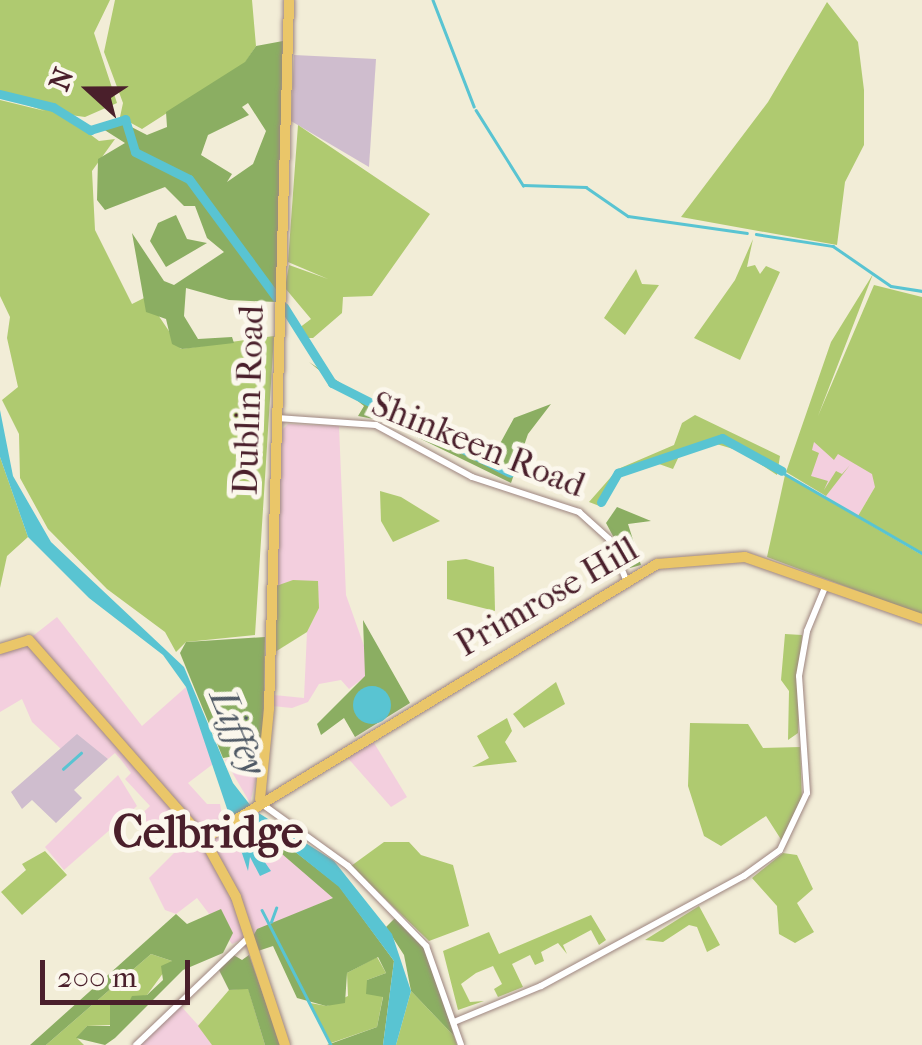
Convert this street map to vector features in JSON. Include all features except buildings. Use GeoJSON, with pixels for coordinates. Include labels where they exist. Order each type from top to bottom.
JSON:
{"type":"FeatureCollection","features":[{"type":"Feature","properties":{"kind":"main road","name":"Dublin Road"},"geometry":{"type":"LineString","coordinates":[[256,803],[268,737],[289,0]]}},
{"type":"Feature","properties":{"kind":"main road","name":"Primrose Hill"},"geometry":{"type":"LineString","coordinates":[[204,839],[256,803],[625,578],[670,560],[725,555],[922,619]]}},
{"type":"Feature","properties":{"kind":"main road"},"geometry":{"type":"LineString","coordinates":[[0,649],[23,641],[204,839],[236,897],[285,1045]]}},
{"type":"Feature","properties":{"kind":"street","name":"Shinkeen Road"},"geometry":{"type":"LineString","coordinates":[[276,418],[376,425],[472,477],[580,512],[609,539],[625,578]]}},
{"type":"Feature","properties":{"kind":"street"},"geometry":{"type":"LineString","coordinates":[[454,1022],[541,986],[744,876],[780,850],[804,804],[800,668],[826,585]]}},
{"type":"Feature","properties":{"kind":"street"},"geometry":{"type":"LineString","coordinates":[[20,629],[23,641]]}},
{"type":"Feature","properties":{"kind":"street"},"geometry":{"type":"LineString","coordinates":[[256,803],[344,863],[432,952],[461,1045]]}},
{"type":"Feature","properties":{"kind":"street"},"geometry":{"type":"LineString","coordinates":[[136,1045],[247,936]]}},
{"type":"Feature","properties":{"kind":"shaded area"},"geometry":{"type":"Polygon","coordinates":[[[294,55],[376,59],[369,167],[291,121],[294,55]]]}},
{"type":"Feature","properties":{"kind":"shaded area"},"geometry":{"type":"Polygon","coordinates":[[[288,424],[339,426],[346,595],[369,660],[365,677],[349,689],[341,680],[319,684],[308,702],[292,708],[272,706],[274,695],[304,698],[307,632],[319,608],[317,581],[276,586],[282,430],[288,424]]]}},
{"type":"Feature","properties":{"kind":"shaded area"},"geometry":{"type":"Polygon","coordinates":[[[812,431],[881,477],[858,516],[801,481],[812,431]]]}},
{"type":"Feature","properties":{"kind":"shaded area"},"geometry":{"type":"Polygon","coordinates":[[[57,617],[142,726],[186,687],[213,764],[188,783],[207,804],[220,804],[222,816],[238,832],[250,827],[336,896],[232,944],[197,898],[176,914],[165,910],[149,878],[175,852],[152,829],[145,834],[133,822],[150,806],[125,779],[131,773],[122,761],[115,753],[108,759],[77,735],[61,749],[32,722],[22,699],[0,712],[0,649],[29,639],[57,617]]]}},
{"type":"Feature","properties":{"kind":"shaded area"},"geometry":{"type":"Polygon","coordinates":[[[77,734],[108,759],[74,790],[82,798],[56,823],[32,800],[22,809],[11,792],[77,734]]]}},
{"type":"Feature","properties":{"kind":"shaded area"},"geometry":{"type":"Polygon","coordinates":[[[371,738],[407,797],[391,807],[346,756],[371,738]]]}},
{"type":"Feature","properties":{"kind":"shaded area"},"geometry":{"type":"Polygon","coordinates":[[[242,750],[263,751],[250,803],[225,760],[242,750]]]}},
{"type":"Feature","properties":{"kind":"shaded area"},"geometry":{"type":"Polygon","coordinates":[[[118,775],[137,806],[64,870],[45,847],[118,775]]]}},
{"type":"Feature","properties":{"kind":"shaded area"},"geometry":{"type":"Polygon","coordinates":[[[232,954],[242,960],[249,955],[281,1045],[141,1045],[180,1005],[198,1025],[215,1009],[229,990],[218,968],[232,954]]]}},
{"type":"Feature","properties":{"kind":"green space"},"geometry":{"type":"Polygon","coordinates":[[[0,0],[110,0],[94,33],[117,103],[85,117],[63,114],[99,141],[115,139],[92,171],[95,230],[132,304],[146,297],[181,349],[274,336],[255,635],[186,642],[176,652],[165,632],[107,589],[48,529],[20,478],[19,434],[2,400],[18,387],[7,338],[10,317],[0,296],[0,100],[45,111],[0,96],[0,0]]]}},
{"type":"Feature","properties":{"kind":"green space"},"geometry":{"type":"Polygon","coordinates":[[[115,0],[252,0],[256,46],[245,63],[142,129],[120,117],[123,103],[104,52],[115,0]]]}},
{"type":"Feature","properties":{"kind":"green space"},"geometry":{"type":"Polygon","coordinates":[[[827,2],[858,42],[864,90],[864,145],[845,182],[837,245],[681,217],[768,102],[827,2]]]}},
{"type":"Feature","properties":{"kind":"green space"},"geometry":{"type":"Polygon","coordinates":[[[283,41],[276,302],[229,300],[186,288],[184,316],[198,339],[232,337],[234,343],[182,349],[172,344],[166,319],[146,312],[132,233],[164,281],[174,285],[224,252],[207,238],[195,206],[184,206],[165,187],[105,210],[97,200],[98,159],[125,143],[103,129],[118,120],[147,135],[167,127],[166,112],[245,62],[256,46],[283,41]],[[248,103],[242,107],[249,115],[208,135],[201,155],[232,174],[227,182],[253,164],[266,131],[248,103]]]}},
{"type":"Feature","properties":{"kind":"green space"},"geometry":{"type":"Polygon","coordinates":[[[298,125],[430,214],[372,296],[343,297],[342,313],[313,338],[302,338],[299,328],[311,319],[285,288],[289,265],[328,279],[288,262],[298,125]]]}},
{"type":"Feature","properties":{"kind":"green space"},"geometry":{"type":"Polygon","coordinates":[[[176,215],[187,239],[207,243],[166,267],[150,241],[158,223],[176,215]]]}},
{"type":"Feature","properties":{"kind":"green space"},"geometry":{"type":"Polygon","coordinates":[[[753,239],[747,267],[755,265],[760,274],[766,266],[780,272],[740,360],[694,338],[735,280],[753,239]]]}},
{"type":"Feature","properties":{"kind":"green space"},"geometry":{"type":"Polygon","coordinates":[[[636,269],[642,284],[659,285],[625,335],[604,318],[636,269]]]}},
{"type":"Feature","properties":{"kind":"green space"},"geometry":{"type":"Polygon","coordinates":[[[873,274],[818,416],[874,285],[922,297],[922,553],[858,516],[875,487],[872,474],[838,454],[834,460],[814,442],[812,450],[819,453],[811,476],[828,481],[824,490],[836,471],[842,474],[850,465],[826,496],[786,472],[831,342],[873,274]]]}},
{"type":"Feature","properties":{"kind":"green space"},"geometry":{"type":"Polygon","coordinates":[[[309,362],[363,398],[431,426],[468,454],[496,451],[514,418],[551,404],[528,434],[511,483],[384,421],[358,416],[364,406],[309,362]]]}},
{"type":"Feature","properties":{"kind":"green space"},"geometry":{"type":"Polygon","coordinates":[[[695,415],[780,456],[777,475],[740,451],[713,443],[680,454],[673,469],[659,464],[620,474],[602,507],[589,502],[618,469],[674,445],[682,423],[695,415]]]}},
{"type":"Feature","properties":{"kind":"green space"},"geometry":{"type":"Polygon","coordinates":[[[0,457],[28,537],[7,556],[0,588],[0,457]]]}},
{"type":"Feature","properties":{"kind":"green space"},"geometry":{"type":"Polygon","coordinates":[[[785,475],[922,555],[922,615],[767,557],[785,475]]]}},
{"type":"Feature","properties":{"kind":"green space"},"geometry":{"type":"Polygon","coordinates":[[[380,491],[401,497],[440,521],[393,542],[381,521],[380,491]]]}},
{"type":"Feature","properties":{"kind":"green space"},"geometry":{"type":"Polygon","coordinates":[[[617,507],[651,521],[628,524],[641,565],[630,568],[606,523],[617,507]]]}},
{"type":"Feature","properties":{"kind":"green space"},"geometry":{"type":"Polygon","coordinates":[[[466,559],[494,567],[495,611],[447,599],[447,561],[466,559]]]}},
{"type":"Feature","properties":{"kind":"green space"},"geometry":{"type":"Polygon","coordinates":[[[293,580],[318,581],[319,608],[307,632],[275,652],[276,586],[293,580]]]}},
{"type":"Feature","properties":{"kind":"green space"},"geometry":{"type":"Polygon","coordinates":[[[363,620],[410,703],[355,737],[344,718],[321,735],[317,724],[365,676],[363,620]]]}},
{"type":"Feature","properties":{"kind":"green space"},"geometry":{"type":"Polygon","coordinates":[[[785,634],[802,635],[798,733],[788,740],[789,691],[781,680],[785,634]]]}},
{"type":"Feature","properties":{"kind":"green space"},"geometry":{"type":"Polygon","coordinates":[[[265,637],[263,751],[223,758],[180,653],[186,642],[265,637]]]}},
{"type":"Feature","properties":{"kind":"green space"},"geometry":{"type":"Polygon","coordinates":[[[556,682],[565,704],[524,728],[513,714],[556,682]]]}},
{"type":"Feature","properties":{"kind":"green space"},"geometry":{"type":"Polygon","coordinates":[[[507,718],[512,731],[505,742],[517,762],[472,767],[489,758],[477,736],[507,718]]]}},
{"type":"Feature","properties":{"kind":"green space"},"geometry":{"type":"Polygon","coordinates":[[[690,723],[748,724],[763,748],[800,747],[802,800],[782,841],[766,816],[721,846],[704,836],[688,786],[690,723]]]}},
{"type":"Feature","properties":{"kind":"green space"},"geometry":{"type":"Polygon","coordinates":[[[260,835],[284,843],[339,886],[394,961],[383,1045],[327,1045],[377,1027],[383,997],[366,994],[367,980],[386,973],[378,957],[347,973],[345,1003],[326,1006],[297,998],[273,946],[258,951],[252,938],[257,929],[333,898],[260,835]]]}},
{"type":"Feature","properties":{"kind":"green space"},"geometry":{"type":"Polygon","coordinates":[[[384,842],[409,842],[421,855],[453,865],[469,926],[429,941],[351,866],[384,842]]]}},
{"type":"Feature","properties":{"kind":"green space"},"geometry":{"type":"Polygon","coordinates":[[[45,851],[67,875],[22,915],[1,892],[26,870],[22,864],[45,851]]]}},
{"type":"Feature","properties":{"kind":"green space"},"geometry":{"type":"Polygon","coordinates":[[[783,853],[797,855],[813,889],[797,903],[814,932],[795,943],[779,934],[777,906],[752,878],[783,853]]]}},
{"type":"Feature","properties":{"kind":"green space"},"geometry":{"type":"Polygon","coordinates":[[[699,906],[720,945],[707,952],[697,927],[689,925],[663,942],[645,940],[699,906]]]}},
{"type":"Feature","properties":{"kind":"green space"},"geometry":{"type":"Polygon","coordinates":[[[221,909],[233,933],[223,953],[183,970],[115,1038],[105,1045],[76,1038],[87,1026],[110,1026],[110,1002],[128,1004],[132,996],[147,995],[163,980],[161,966],[172,961],[151,954],[46,1045],[30,1045],[176,914],[187,924],[221,909]]]}},
{"type":"Feature","properties":{"kind":"green space"},"geometry":{"type":"Polygon","coordinates":[[[591,915],[606,940],[599,945],[591,930],[563,945],[567,954],[558,943],[541,952],[544,961],[535,965],[530,955],[512,964],[523,987],[498,997],[494,989],[502,984],[493,966],[476,973],[461,984],[470,1002],[484,1001],[458,1010],[443,951],[489,932],[499,954],[591,915]]]}},
{"type":"Feature","properties":{"kind":"green space"},"geometry":{"type":"Polygon","coordinates":[[[396,917],[429,953],[454,1036],[411,991],[404,955],[386,927],[396,917]]]}},
{"type":"Feature","properties":{"kind":"green space"},"geometry":{"type":"Polygon","coordinates":[[[151,954],[172,961],[147,995],[117,1004],[110,1025],[87,1026],[77,1038],[84,1045],[46,1045],[151,954]]]}},
{"type":"Feature","properties":{"kind":"green space"},"geometry":{"type":"Polygon","coordinates":[[[232,954],[242,960],[249,955],[281,1045],[265,1045],[248,989],[229,990],[218,968],[232,954]]]}},
{"type":"Feature","properties":{"kind":"green space"},"geometry":{"type":"Polygon","coordinates":[[[377,957],[386,973],[367,980],[383,996],[377,1027],[331,1043],[310,1003],[327,1006],[348,996],[347,973],[377,957]]]}},
{"type":"Feature","properties":{"kind":"green space"},"geometry":{"type":"Polygon","coordinates":[[[248,988],[265,1045],[212,1045],[198,1026],[229,990],[248,988]]]}},
{"type":"Feature","properties":{"kind":"green space"},"geometry":{"type":"Polygon","coordinates":[[[411,991],[454,1036],[457,1045],[396,1045],[411,991]]]}},
{"type":"Feature","properties":{"kind":"water"},"geometry":{"type":"Polygon","coordinates":[[[0,410],[13,476],[51,542],[184,667],[233,783],[254,810],[334,861],[392,934],[411,991],[396,1045],[383,1045],[394,961],[339,887],[284,843],[250,827],[245,834],[271,871],[260,876],[250,857],[248,871],[186,687],[163,655],[89,598],[28,537],[0,457],[0,410]]]}},
{"type":"Feature","properties":{"kind":"water"},"geometry":{"type":"Polygon","coordinates":[[[372,686],[385,692],[391,705],[385,718],[372,724],[359,718],[353,705],[359,692],[372,686]]]}},
{"type":"Feature","properties":{"kind":"waterway"},"geometry":{"type":"LineString","coordinates":[[433,0],[474,106]]}},
{"type":"Feature","properties":{"kind":"waterway"},"geometry":{"type":"LineString","coordinates":[[0,94],[53,107],[90,130],[125,119],[135,152],[189,179],[276,297]]}},
{"type":"Feature","properties":{"kind":"waterway"},"geometry":{"type":"LineString","coordinates":[[476,110],[523,185],[586,187],[628,216],[747,233]]}},
{"type":"Feature","properties":{"kind":"waterway"},"geometry":{"type":"LineString","coordinates":[[756,234],[833,246],[891,286],[922,291]]}},
{"type":"Feature","properties":{"kind":"waterway"},"geometry":{"type":"LineString","coordinates":[[284,307],[332,383],[510,473]]}},
{"type":"Feature","properties":{"kind":"waterway"},"geometry":{"type":"LineString","coordinates":[[601,502],[618,473],[722,438],[782,471]]}},
{"type":"Feature","properties":{"kind":"waterway"},"geometry":{"type":"LineString","coordinates":[[785,474],[922,553]]}},
{"type":"Feature","properties":{"kind":"waterway"},"geometry":{"type":"LineString","coordinates":[[63,769],[81,753]]}},
{"type":"Feature","properties":{"kind":"waterway"},"geometry":{"type":"LineString","coordinates":[[271,922],[276,908]]}},
{"type":"Feature","properties":{"kind":"waterway"},"geometry":{"type":"LineString","coordinates":[[262,910],[331,1045]]}},
{"type":"Feature","properties":{"kind":"district","name":"Celbridge"},"geometry":{"type":"Point","coordinates":[208,833]}},
{"type":"Feature","properties":{"kind":"water label","name":"Liffey"},"geometry":{"type":"Point","coordinates":[238,732]}}]}
